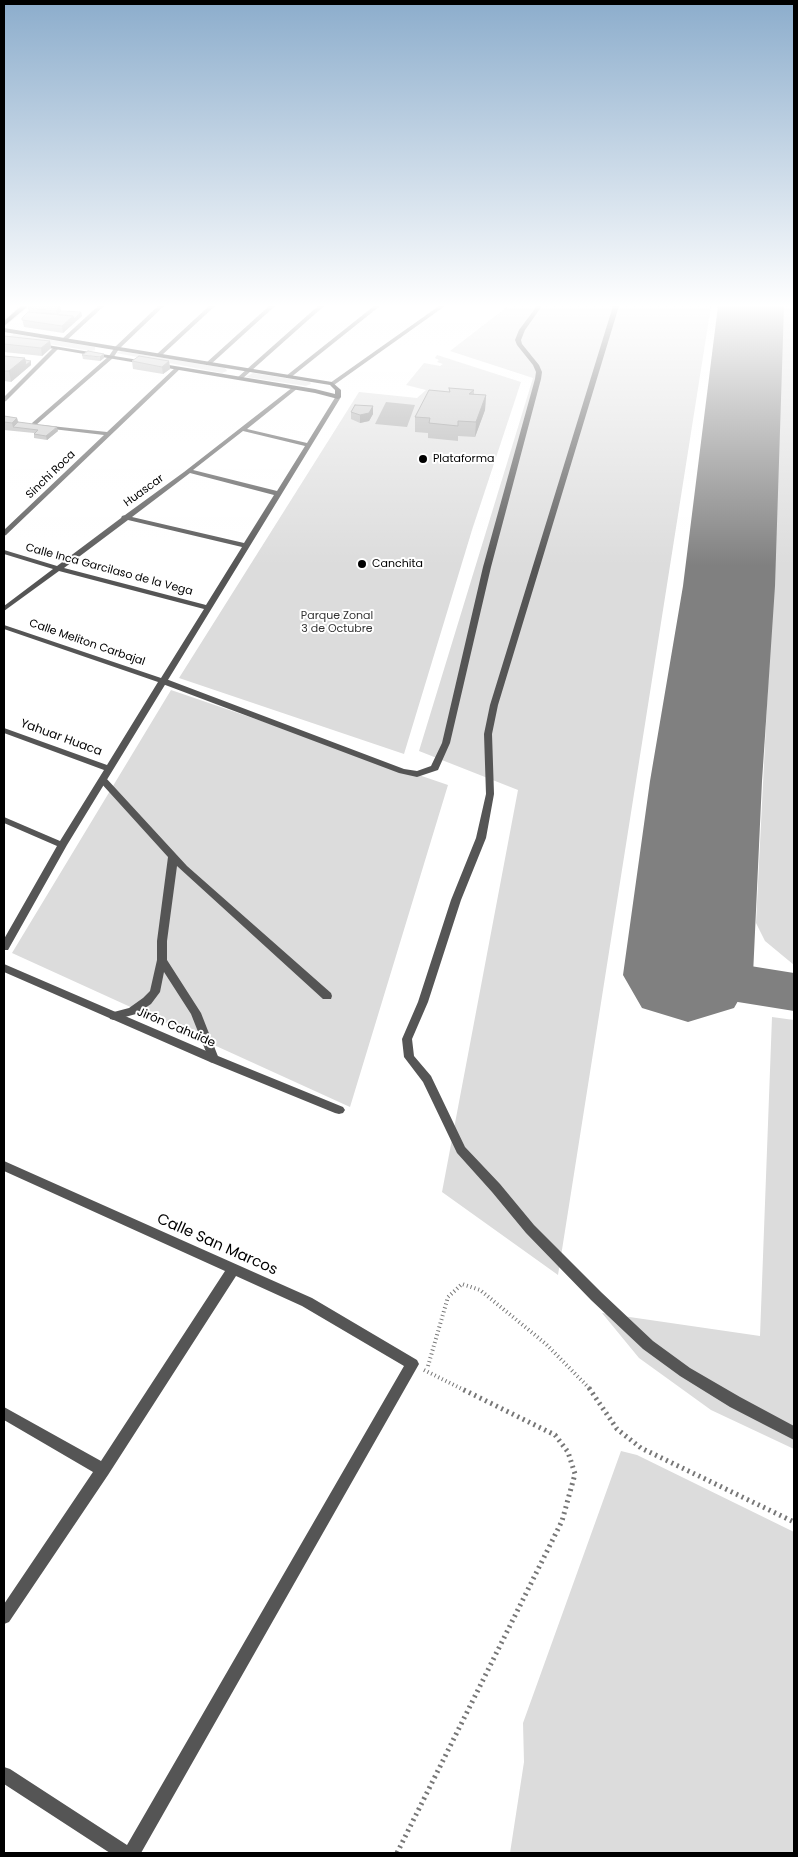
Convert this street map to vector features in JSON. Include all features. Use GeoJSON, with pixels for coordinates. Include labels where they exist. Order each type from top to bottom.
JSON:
{"type":"FeatureCollection","features":[{"type":"Feature","properties":{"kind":"street"},"geometry":{"type":"LineString","coordinates":[[34,424],[70,393]]}},
{"type":"Feature","properties":{"kind":"street","name":"Sinchi Roca"},"geometry":{"type":"LineString","coordinates":[[4,534],[152,393]]}},
{"type":"Feature","properties":{"kind":"street","name":"Huascar"},"geometry":{"type":"LineString","coordinates":[[4,609],[289,393]]}},
{"type":"Feature","properties":{"kind":"street"},"geometry":{"type":"LineString","coordinates":[[317,393],[338,397]]}},
{"type":"Feature","properties":{"kind":"street"},"geometry":{"type":"LineString","coordinates":[[4,947],[62,845],[309,445],[338,397],[338,393]]}},
{"type":"Feature","properties":{"kind":"street","name":"Calle Meliton Carbajal"},"geometry":{"type":"LineString","coordinates":[[4,626],[163,681],[402,771],[417,774],[435,768],[446,743],[487,567],[533,393]]}},
{"type":"Feature","properties":{"kind":"street"},"geometry":{"type":"LineString","coordinates":[[590,393],[494,705],[488,734],[490,794],[480,838],[456,900],[423,1002],[407,1039],[409,1057],[427,1079],[461,1150],[530,1229],[596,1296],[648,1345],[685,1372],[794,1434]]}},
{"type":"Feature","properties":{"kind":"street"},"geometry":{"type":"LineString","coordinates":[[26,423],[108,434]]}},
{"type":"Feature","properties":{"kind":"street"},"geometry":{"type":"LineString","coordinates":[[241,429],[309,445]]}},
{"type":"Feature","properties":{"kind":"street"},"geometry":{"type":"LineString","coordinates":[[188,471],[279,494]]}},
{"type":"Feature","properties":{"kind":"street"},"geometry":{"type":"LineString","coordinates":[[124,517],[247,546]]}},
{"type":"Feature","properties":{"kind":"street","name":"Calle Inca Garcilaso de la Vega"},"geometry":{"type":"LineString","coordinates":[[4,552],[56,568],[208,608]]}},
{"type":"Feature","properties":{"kind":"street","name":"Yahuar Huaca"},"geometry":{"type":"LineString","coordinates":[[4,730],[109,769]]}},
{"type":"Feature","properties":{"kind":"street"},"geometry":{"type":"LineString","coordinates":[[102,780],[173,857],[327,996]]}},
{"type":"Feature","properties":{"kind":"street"},"geometry":{"type":"LineString","coordinates":[[4,820],[62,845]]}},
{"type":"Feature","properties":{"kind":"street"},"geometry":{"type":"LineString","coordinates":[[114,1016],[132,1011],[147,1001],[155,992],[162,960],[162,941],[173,857]]}},
{"type":"Feature","properties":{"kind":"street"},"geometry":{"type":"LineString","coordinates":[[162,960],[196,1013],[214,1059]]}},
{"type":"Feature","properties":{"kind":"street","name":"Jirón Cahuide"},"geometry":{"type":"LineString","coordinates":[[4,968],[214,1059],[339,1110]]}},
{"type":"Feature","properties":{"kind":"street","name":"Calle San Marcos"},"geometry":{"type":"LineString","coordinates":[[4,1166],[307,1302],[412,1364]]}},
{"type":"Feature","properties":{"kind":"street"},"geometry":{"type":"LineString","coordinates":[[4,1617],[103,1470],[233,1270]]}},
{"type":"Feature","properties":{"kind":"street"},"geometry":{"type":"LineString","coordinates":[[132,1853],[412,1364]]}},
{"type":"Feature","properties":{"kind":"street"},"geometry":{"type":"LineString","coordinates":[[4,1413],[103,1470]]}},
{"type":"Feature","properties":{"kind":"street"},"geometry":{"type":"LineString","coordinates":[[4,1774],[125,1853]]}},
{"type":"Feature","properties":{"kind":"path"},"geometry":{"type":"LineString","coordinates":[[426,1371],[448,1297],[462,1284],[480,1290],[546,1344],[585,1382],[617,1429],[642,1448],[794,1522]]}},
{"type":"Feature","properties":{"kind":"path"},"geometry":{"type":"LineString","coordinates":[[397,1853],[562,1521],[575,1474],[568,1452],[554,1435],[412,1364]]}},
{"type":"Feature","properties":{"kind":"green space","name":"Parque Zonal 3 de Octubre"},"geometry":{"type":"Polygon","coordinates":[[[359,393],[417,398],[423,393],[517,393],[472,530],[404,754],[179,678],[359,393]]]}},
{"type":"Feature","properties":{"kind":"green space"},"geometry":{"type":"Polygon","coordinates":[[[529,393],[697,393],[558,1275],[442,1192],[518,790],[419,751],[529,393]]]}},
{"type":"Feature","properties":{"kind":"green space"},"geometry":{"type":"Polygon","coordinates":[[[780,393],[794,393],[794,965],[765,941],[756,923],[770,644],[780,393]]]}},
{"type":"Feature","properties":{"kind":"green space"},"geometry":{"type":"Polygon","coordinates":[[[171,690],[448,785],[350,1107],[12,953],[171,690]]]}},
{"type":"Feature","properties":{"kind":"green space"},"geometry":{"type":"Polygon","coordinates":[[[772,1017],[794,1020],[794,1449],[711,1410],[639,1358],[602,1313],[760,1336],[772,1017]]]}},
{"type":"Feature","properties":{"kind":"green space"},"geometry":{"type":"Polygon","coordinates":[[[621,1451],[637,1455],[794,1532],[794,1853],[510,1853],[524,1762],[523,1723],[621,1451]]]}},
{"type":"Feature","properties":{"kind":"shaded area"},"geometry":{"type":"Polygon","coordinates":[[[386,402],[415,405],[407,427],[375,424],[386,402]]]}},
{"type":"Feature","properties":{"kind":"building"},"geometry":{"type":"Polygon","coordinates":[[[428,393],[471,393],[469,394],[486,395],[476,422],[458,421],[458,426],[429,423],[430,418],[415,417],[428,393]]]}},
{"type":"Feature","properties":{"kind":"building"},"geometry":{"type":"Polygon","coordinates":[[[355,405],[373,406],[369,413],[360,415],[351,412],[355,405]]]}},
{"type":"Feature","properties":{"kind":"building"},"geometry":{"type":"Polygon","coordinates":[[[4,416],[17,418],[12,423],[4,422],[4,416]]]}},
{"type":"Feature","properties":{"kind":"building"},"geometry":{"type":"Polygon","coordinates":[[[18,422],[57,427],[46,436],[34,434],[38,430],[13,427],[18,422]]]}},
{"type":"Feature","properties":{"kind":"taxiway"},"geometry":{"type":"LineString","coordinates":[[688,975],[794,992]]}},
{"type":"Feature","properties":{"kind":"runway"},"geometry":{"type":"LineString","coordinates":[[688,975],[706,781],[729,586],[744,393]]}},
{"type":"Feature","properties":{"kind":"place","name":"Plataforma"},"geometry":{"type":"Point","coordinates":[423,459]}},
{"type":"Feature","properties":{"kind":"place","name":"Canchita"},"geometry":{"type":"Point","coordinates":[362,564]}}]}
